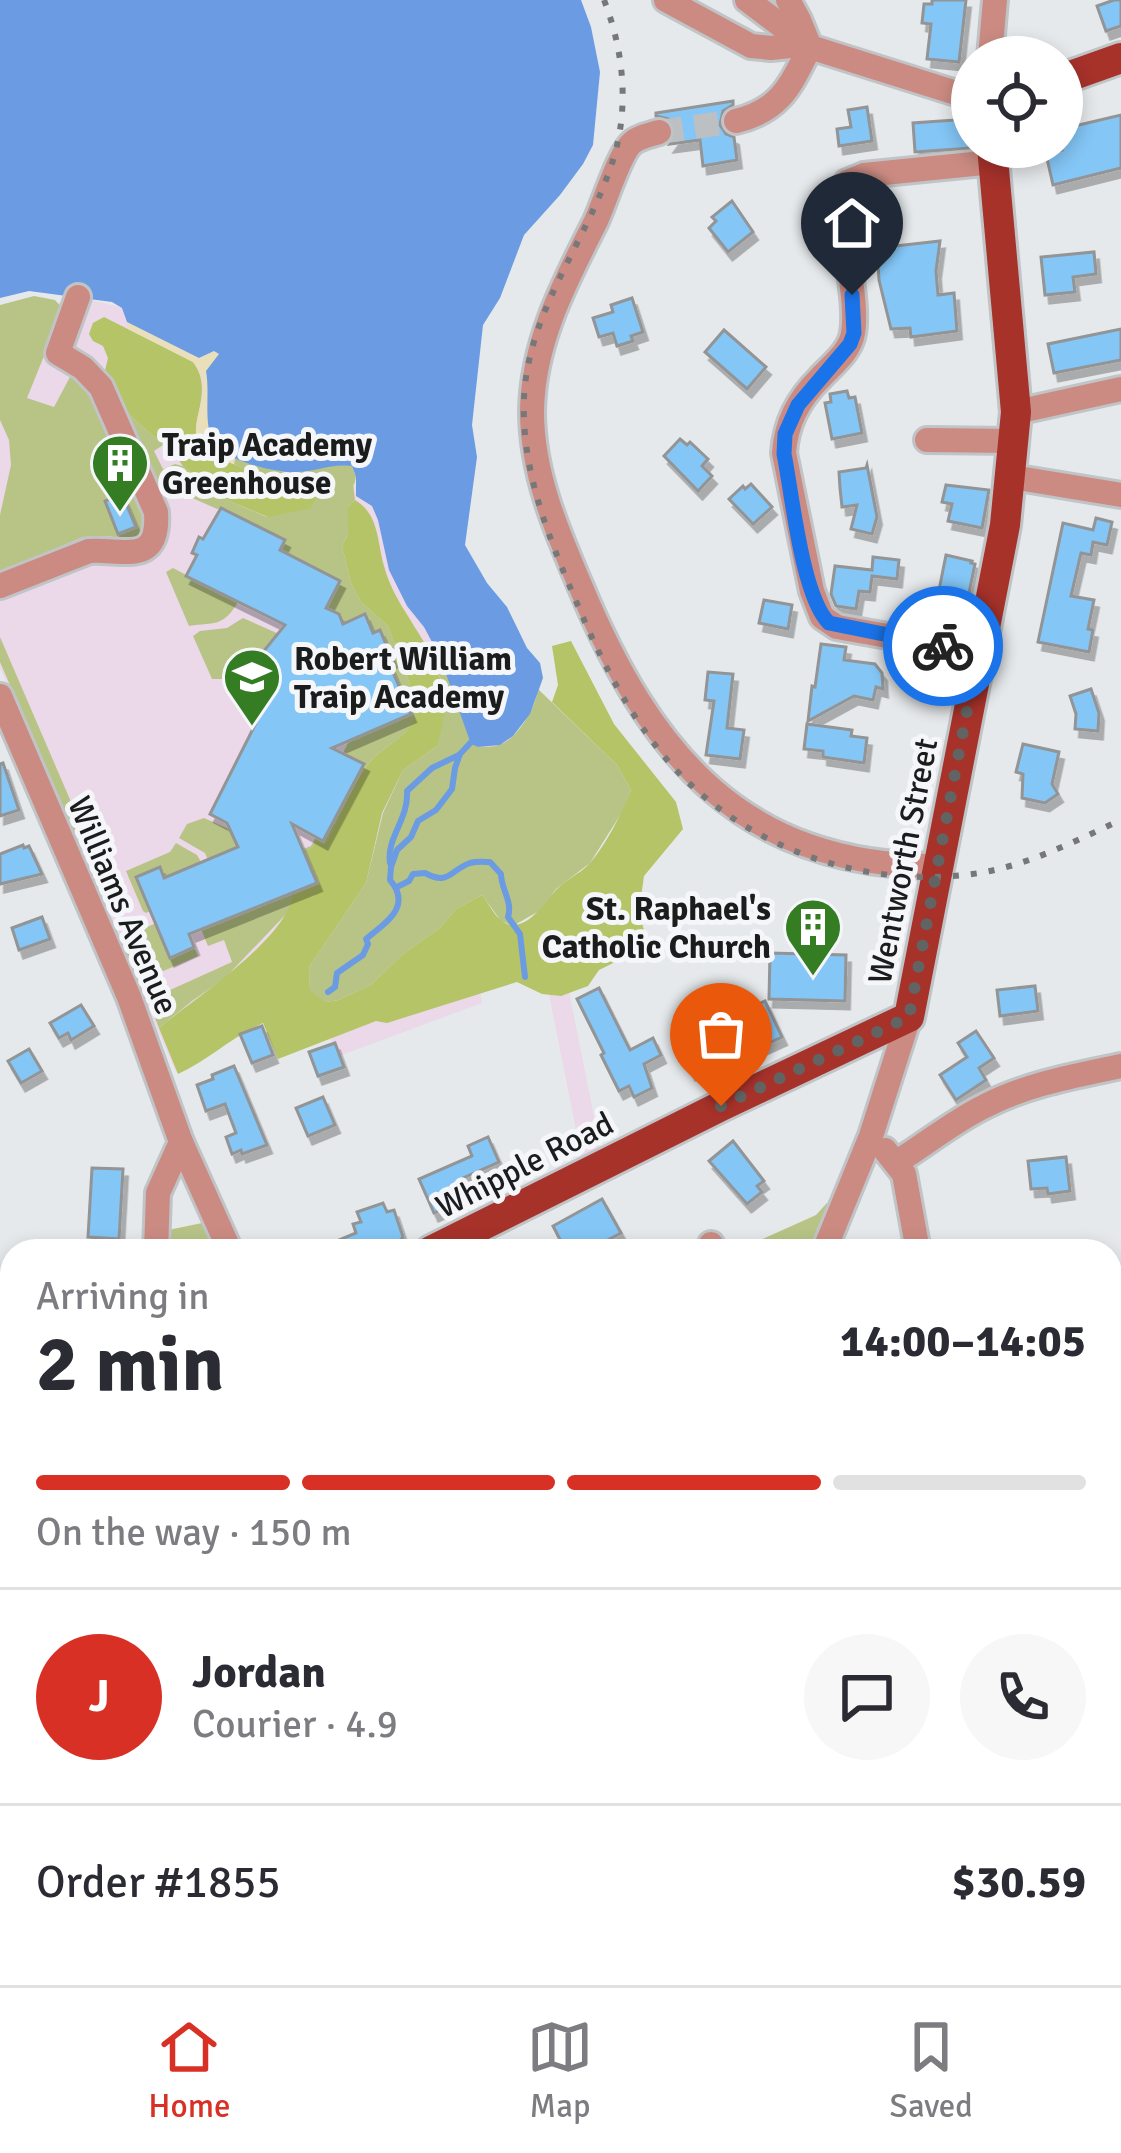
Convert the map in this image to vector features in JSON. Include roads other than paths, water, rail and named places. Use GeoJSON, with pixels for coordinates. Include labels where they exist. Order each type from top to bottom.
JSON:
{"type":"FeatureCollection","features":[{"type":"Feature","properties":{"kind":"main road"},"geometry":{"type":"LineString","coordinates":[[1083,72],[1121,58]]}},
{"type":"Feature","properties":{"kind":"main road","name":"Wentworth Street"},"geometry":{"type":"LineString","coordinates":[[909,1017],[1012,477],[1015,427],[994,168]]}},
{"type":"Feature","properties":{"kind":"main road","name":"Whipple Road"},"geometry":{"type":"LineString","coordinates":[[455,1239],[909,1017]]}},
{"type":"Feature","properties":{"kind":"street"},"geometry":{"type":"LineString","coordinates":[[666,0],[751,46],[799,44]]}},
{"type":"Feature","properties":{"kind":"street"},"geometry":{"type":"LineString","coordinates":[[747,0],[799,44]]}},
{"type":"Feature","properties":{"kind":"street"},"geometry":{"type":"LineString","coordinates":[[766,0],[799,44]]}},
{"type":"Feature","properties":{"kind":"street"},"geometry":{"type":"LineString","coordinates":[[778,0],[799,44]]}},
{"type":"Feature","properties":{"kind":"street"},"geometry":{"type":"LineString","coordinates":[[736,121],[770,108],[793,79],[799,44],[788,0]]}},
{"type":"Feature","properties":{"kind":"street"},"geometry":{"type":"LineString","coordinates":[[992,36],[995,0]]}},
{"type":"Feature","properties":{"kind":"street"},"geometry":{"type":"LineString","coordinates":[[723,19],[764,41],[799,44],[951,91]]}},
{"type":"Feature","properties":{"kind":"street"},"geometry":{"type":"LineString","coordinates":[[659,132],[637,139],[625,151],[545,332],[532,411],[538,470],[555,524],[615,664],[652,727],[699,779],[733,806],[804,844],[887,865],[939,866]]}},
{"type":"Feature","properties":{"kind":"street"},"geometry":{"type":"LineString","coordinates":[[951,161],[863,175],[847,182],[842,197],[854,333],[844,353],[798,405],[785,434],[784,454],[812,591],[822,617],[837,626],[978,652]]}},
{"type":"Feature","properties":{"kind":"street"},"geometry":{"type":"LineString","coordinates":[[0,586],[89,551],[131,554],[143,549],[157,526],[156,512],[101,387],[83,368],[58,353],[78,297]]}},
{"type":"Feature","properties":{"kind":"street"},"geometry":{"type":"LineString","coordinates":[[927,440],[1015,427],[1121,389]]}},
{"type":"Feature","properties":{"kind":"street"},"geometry":{"type":"LineString","coordinates":[[1012,477],[1121,495]]}},
{"type":"Feature","properties":{"kind":"street","name":"Williams Avenue"},"geometry":{"type":"LineString","coordinates":[[0,696],[129,997],[181,1142],[225,1239]]}},
{"type":"Feature","properties":{"kind":"street"},"geometry":{"type":"LineString","coordinates":[[829,1239],[871,1136],[909,1017]]}},
{"type":"Feature","properties":{"kind":"street"},"geometry":{"type":"LineString","coordinates":[[897,1162],[1007,1096],[1121,1066]]}},
{"type":"Feature","properties":{"kind":"street"},"geometry":{"type":"LineString","coordinates":[[871,1136],[897,1162],[909,1191],[917,1239]]}},
{"type":"Feature","properties":{"kind":"street"},"geometry":{"type":"LineString","coordinates":[[156,1239],[158,1192],[181,1142]]}},
{"type":"Feature","properties":{"kind":"water"},"geometry":{"type":"Polygon","coordinates":[[[0,0],[581,0],[600,72],[593,145],[560,195],[524,235],[500,298],[483,325],[472,425],[477,457],[465,545],[540,663],[543,678],[530,714],[500,745],[471,744],[440,657],[389,570],[372,506],[356,496],[352,466],[286,472],[224,452],[211,438],[208,422],[206,371],[219,354],[214,351],[199,358],[127,322],[122,308],[112,302],[29,291],[0,298],[0,0]]]}},
{"type":"Feature","properties":{"kind":"waterway"},"geometry":{"type":"LineString","coordinates":[[328,992],[335,987],[337,973],[363,955],[366,939],[394,914],[399,898],[390,880],[397,850],[411,837],[418,821],[436,810],[452,789],[460,754],[474,739]]}},
{"type":"Feature","properties":{"kind":"waterway"},"geometry":{"type":"LineString","coordinates":[[390,863],[407,791],[432,768],[459,755]]}},
{"type":"Feature","properties":{"kind":"waterway"},"geometry":{"type":"LineString","coordinates":[[397,887],[413,874],[445,877],[470,863],[490,862],[501,874],[508,917],[520,934],[525,977]]}},
{"type":"Feature","properties":{"kind":"tunnel"},"geometry":{"type":"LineString","coordinates":[[659,132],[736,121]]}},
{"type":"Feature","properties":{"kind":"railway"},"geometry":{"type":"LineString","coordinates":[[604,0],[620,63],[620,127],[599,198],[535,337],[524,426],[532,479],[558,557],[596,645],[635,717],[690,784],[725,813],[764,837],[850,868],[940,877],[985,872],[1038,857],[1121,820]]}},
{"type":"Feature","properties":{"kind":"place","name":"Traip Academy Greenhouse"},"geometry":{"type":"Point","coordinates":[120,514]}},
{"type":"Feature","properties":{"kind":"place","name":"Robert William Traip Academy"},"geometry":{"type":"Point","coordinates":[252,728]}},
{"type":"Feature","properties":{"kind":"place","name":"St. Raphael's Catholic Church"},"geometry":{"type":"Point","coordinates":[813,978]}}]}
